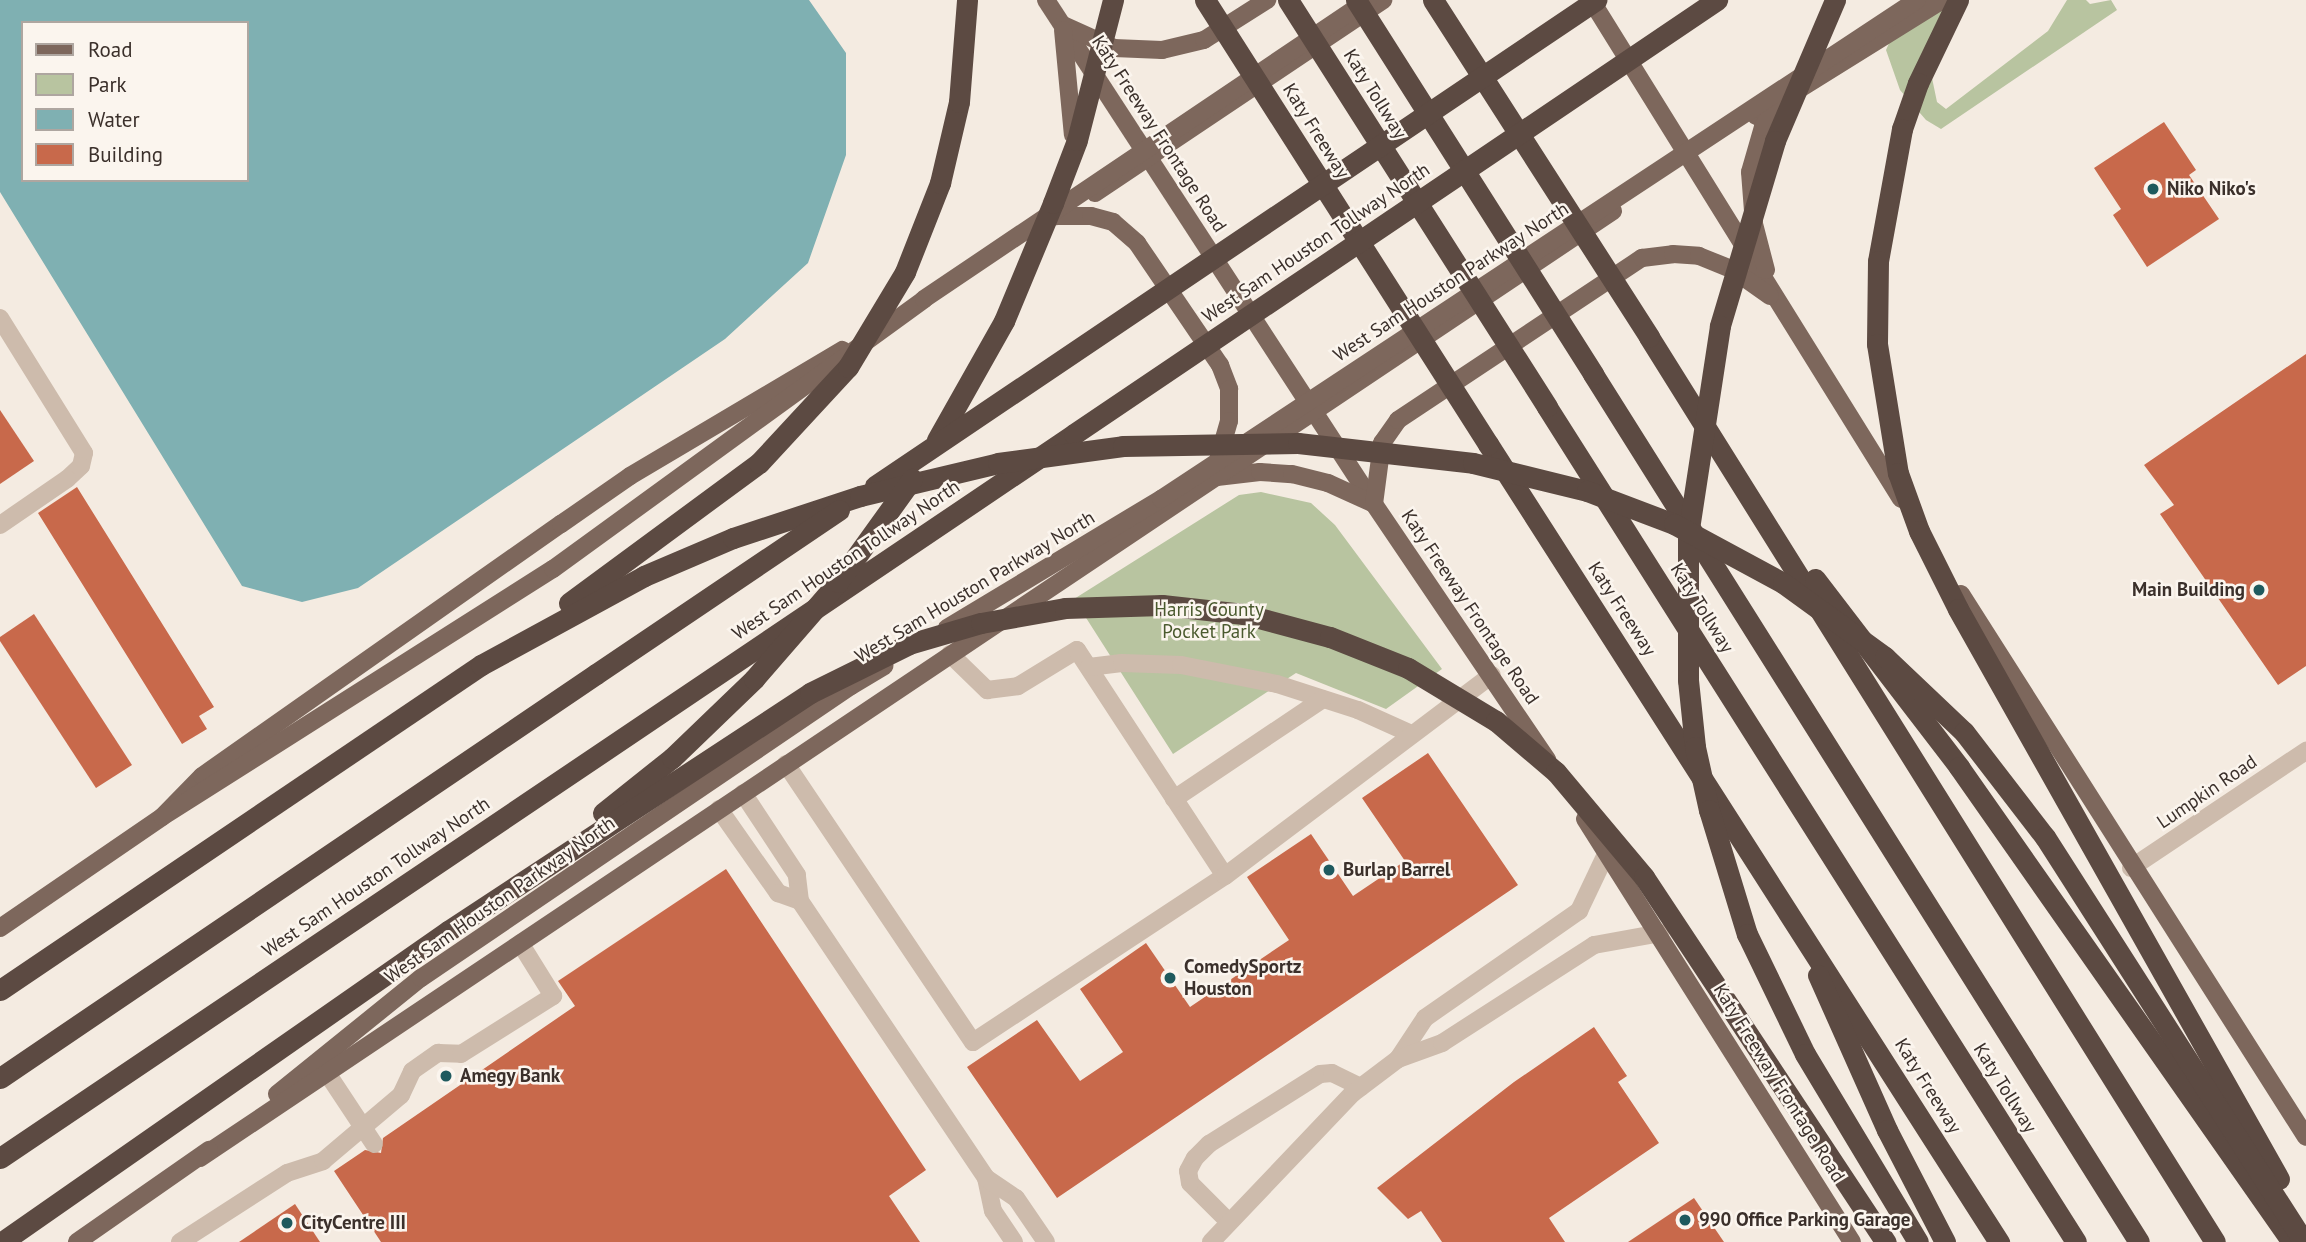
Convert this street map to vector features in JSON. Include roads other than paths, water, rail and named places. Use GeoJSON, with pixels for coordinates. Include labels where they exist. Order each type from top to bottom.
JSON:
{"type":"FeatureCollection","features":[{"type":"Feature","properties":{"kind":"highway"},"geometry":{"type":"LineString","coordinates":[[0,990],[481,665],[722,494],[789,436],[848,367],[905,272],[940,183],[961,91],[967,0]]}},
{"type":"Feature","properties":{"kind":"highway"},"geometry":{"type":"LineString","coordinates":[[448,932],[614,805],[712,722],[800,627],[886,518],[942,430],[1004,321],[1077,140],[1113,0]]}},
{"type":"Feature","properties":{"kind":"highway","name":"Katy Freeway"},"geometry":{"type":"LineString","coordinates":[[1205,0],[1787,906],[1999,1242]]}},
{"type":"Feature","properties":{"kind":"highway","name":"Katy Tollway"},"geometry":{"type":"LineString","coordinates":[[1288,0],[2076,1242]]}},
{"type":"Feature","properties":{"kind":"highway","name":"Katy Tollway"},"geometry":{"type":"LineString","coordinates":[[1356,0],[2139,1242]]}},
{"type":"Feature","properties":{"kind":"highway"},"geometry":{"type":"LineString","coordinates":[[1433,0],[1734,473],[2215,1242]]}},
{"type":"Feature","properties":{"kind":"highway"},"geometry":{"type":"LineString","coordinates":[[0,1078],[1593,0]]}},
{"type":"Feature","properties":{"kind":"highway","name":"West Sam Houston Tollway North"},"geometry":{"type":"LineString","coordinates":[[0,1158],[1717,0]]}},
{"type":"Feature","properties":{"kind":"highway"},"geometry":{"type":"LineString","coordinates":[[1835,0],[1775,141],[1720,326],[1688,536],[1688,680],[1695,747],[1709,810],[1746,934],[1805,1054],[1918,1242]]}},
{"type":"Feature","properties":{"kind":"highway"},"geometry":{"type":"LineString","coordinates":[[1958,0],[1923,71],[1902,130],[1878,261],[1877,344],[1898,473],[1919,531],[1958,609],[2306,1226]]}},
{"type":"Feature","properties":{"kind":"highway"},"geometry":{"type":"LineString","coordinates":[[481,665],[644,576],[733,538],[870,493],[998,463],[1123,446],[1298,443],[1473,463],[1587,491],[1674,524],[1783,583],[1885,657],[1964,732],[2045,837],[2304,1242]]}},
{"type":"Feature","properties":{"kind":"highway"},"geometry":{"type":"LineString","coordinates":[[1734,473],[1959,767],[2292,1242]]}},
{"type":"Feature","properties":{"kind":"highway"},"geometry":{"type":"LineString","coordinates":[[2,1242],[448,932],[810,693],[909,644],[981,623],[1065,608],[1162,605],[1244,614],[1330,637],[1408,668],[1496,721],[1556,772],[1644,877],[1886,1242]]}},
{"type":"Feature","properties":{"kind":"highway"},"geometry":{"type":"LineString","coordinates":[[1787,906],[1887,1130],[1945,1242]]}},
{"type":"Feature","properties":{"kind":"main road","name":"Katy Freeway Frontage Road"},"geometry":{"type":"LineString","coordinates":[[1046,0],[1374,504],[1492,675],[1660,933],[1852,1242]]}},
{"type":"Feature","properties":{"kind":"main road"},"geometry":{"type":"LineString","coordinates":[[1062,25],[1114,48],[1162,50],[1204,40],[1267,0]]}},
{"type":"Feature","properties":{"kind":"main road"},"geometry":{"type":"LineString","coordinates":[[0,928],[162,817],[553,569],[924,299],[1368,0]]}},
{"type":"Feature","properties":{"kind":"main road"},"geometry":{"type":"LineString","coordinates":[[162,817],[202,776],[630,476],[1150,160],[1383,0]]}},
{"type":"Feature","properties":{"kind":"main road"},"geometry":{"type":"LineString","coordinates":[[1593,0],[2131,868],[2306,1137]]}},
{"type":"Feature","properties":{"kind":"main road","name":"West Sam Houston Parkway North"},"geometry":{"type":"LineString","coordinates":[[77,1242],[200,1158],[421,978],[851,686],[1161,499],[1917,0]]}},
{"type":"Feature","properties":{"kind":"main road"},"geometry":{"type":"LineString","coordinates":[[200,1158],[1690,160],[1942,0]]}},
{"type":"Feature","properties":{"kind":"main road"},"geometry":{"type":"LineString","coordinates":[[1056,216],[1072,163],[1073,110],[1062,25]]}},
{"type":"Feature","properties":{"kind":"main road"},"geometry":{"type":"LineString","coordinates":[[1778,103],[1756,147],[1750,194],[1761,256],[1784,311]]}},
{"type":"Feature","properties":{"kind":"main road"},"geometry":{"type":"LineString","coordinates":[[1056,216],[1091,216],[1113,222],[1136,243],[1220,365],[1229,389],[1229,421],[1214,478]]}},
{"type":"Feature","properties":{"kind":"main road"},"geometry":{"type":"LineString","coordinates":[[1214,478],[1259,472],[1292,474],[1328,483],[1374,504],[1382,443],[1398,420],[1643,258],[1673,254],[1699,256],[1733,271],[1784,311]]}},
{"type":"Feature","properties":{"kind":"street"},"geometry":{"type":"LineString","coordinates":[[0,318],[84,453],[81,466],[67,479],[0,525]]}},
{"type":"Feature","properties":{"kind":"street"},"geometry":{"type":"LineString","coordinates":[[950,654],[988,690],[1018,686],[1077,650],[1225,876]]}},
{"type":"Feature","properties":{"kind":"street"},"geometry":{"type":"LineString","coordinates":[[1089,667],[1181,665],[1323,699],[1409,733]]}},
{"type":"Feature","properties":{"kind":"street"},"geometry":{"type":"LineString","coordinates":[[786,764],[973,1042],[1225,876],[1409,733],[1492,675]]}},
{"type":"Feature","properties":{"kind":"street"},"geometry":{"type":"LineString","coordinates":[[1174,799],[1323,699]]}},
{"type":"Feature","properties":{"kind":"street","name":"Lumpkin Road"},"geometry":{"type":"LineString","coordinates":[[2131,868],[2306,751]]}},
{"type":"Feature","properties":{"kind":"street"},"geometry":{"type":"LineString","coordinates":[[743,793],[797,875],[800,901],[986,1178],[993,1211],[1014,1242]]}},
{"type":"Feature","properties":{"kind":"street"},"geometry":{"type":"LineString","coordinates":[[719,809],[778,893],[800,901]]}},
{"type":"Feature","properties":{"kind":"street"},"geometry":{"type":"LineString","coordinates":[[1398,1059],[1424,1018],[1579,911],[1607,852]]}},
{"type":"Feature","properties":{"kind":"street"},"geometry":{"type":"LineString","coordinates":[[1211,1242],[1361,1087],[1398,1059],[1442,1043],[1594,945],[1660,933]]}},
{"type":"Feature","properties":{"kind":"street"},"geometry":{"type":"LineString","coordinates":[[180,1242],[286,1173],[323,1161],[369,1137],[401,1095],[412,1071],[438,1053],[461,1054],[553,996],[520,943]]}},
{"type":"Feature","properties":{"kind":"street"},"geometry":{"type":"LineString","coordinates":[[327,1073],[369,1137]]}},
{"type":"Feature","properties":{"kind":"street"},"geometry":{"type":"LineString","coordinates":[[1229,1222],[1190,1183],[1188,1171],[1195,1158],[1209,1144],[1320,1074],[1332,1073],[1361,1087]]}},
{"type":"Feature","properties":{"kind":"street"},"geometry":{"type":"LineString","coordinates":[[986,1178],[1016,1198],[1046,1242]]}},
{"type":"Feature","properties":{"kind":"water"},"geometry":{"type":"Polygon","coordinates":[[[0,0],[809,0],[846,53],[846,155],[808,263],[725,339],[358,588],[302,602],[242,586],[0,192],[0,0]]]}},
{"type":"Feature","properties":{"kind":"place","name":"Niko Niko's"},"geometry":{"type":"Point","coordinates":[2153,189]}},
{"type":"Feature","properties":{"kind":"place","name":"Main Building"},"geometry":{"type":"Point","coordinates":[2259,590]}},
{"type":"Feature","properties":{"kind":"place","name":"Burlap Barrel"},"geometry":{"type":"Point","coordinates":[1329,870]}},
{"type":"Feature","properties":{"kind":"place","name":"ComedySportz Houston"},"geometry":{"type":"Point","coordinates":[1170,978]}},
{"type":"Feature","properties":{"kind":"place","name":"Amegy Bank"},"geometry":{"type":"Point","coordinates":[446,1076]}},
{"type":"Feature","properties":{"kind":"place","name":"990 Office Parking Garage"},"geometry":{"type":"Point","coordinates":[1685,1220]}},
{"type":"Feature","properties":{"kind":"place","name":"CityCentre III"},"geometry":{"type":"Point","coordinates":[287,1223]}},
{"type":"Feature","properties":{"kind":"park label","name":"Harris County Pocket Park"},"geometry":{"type":"Point","coordinates":[1209,621]}}]}
